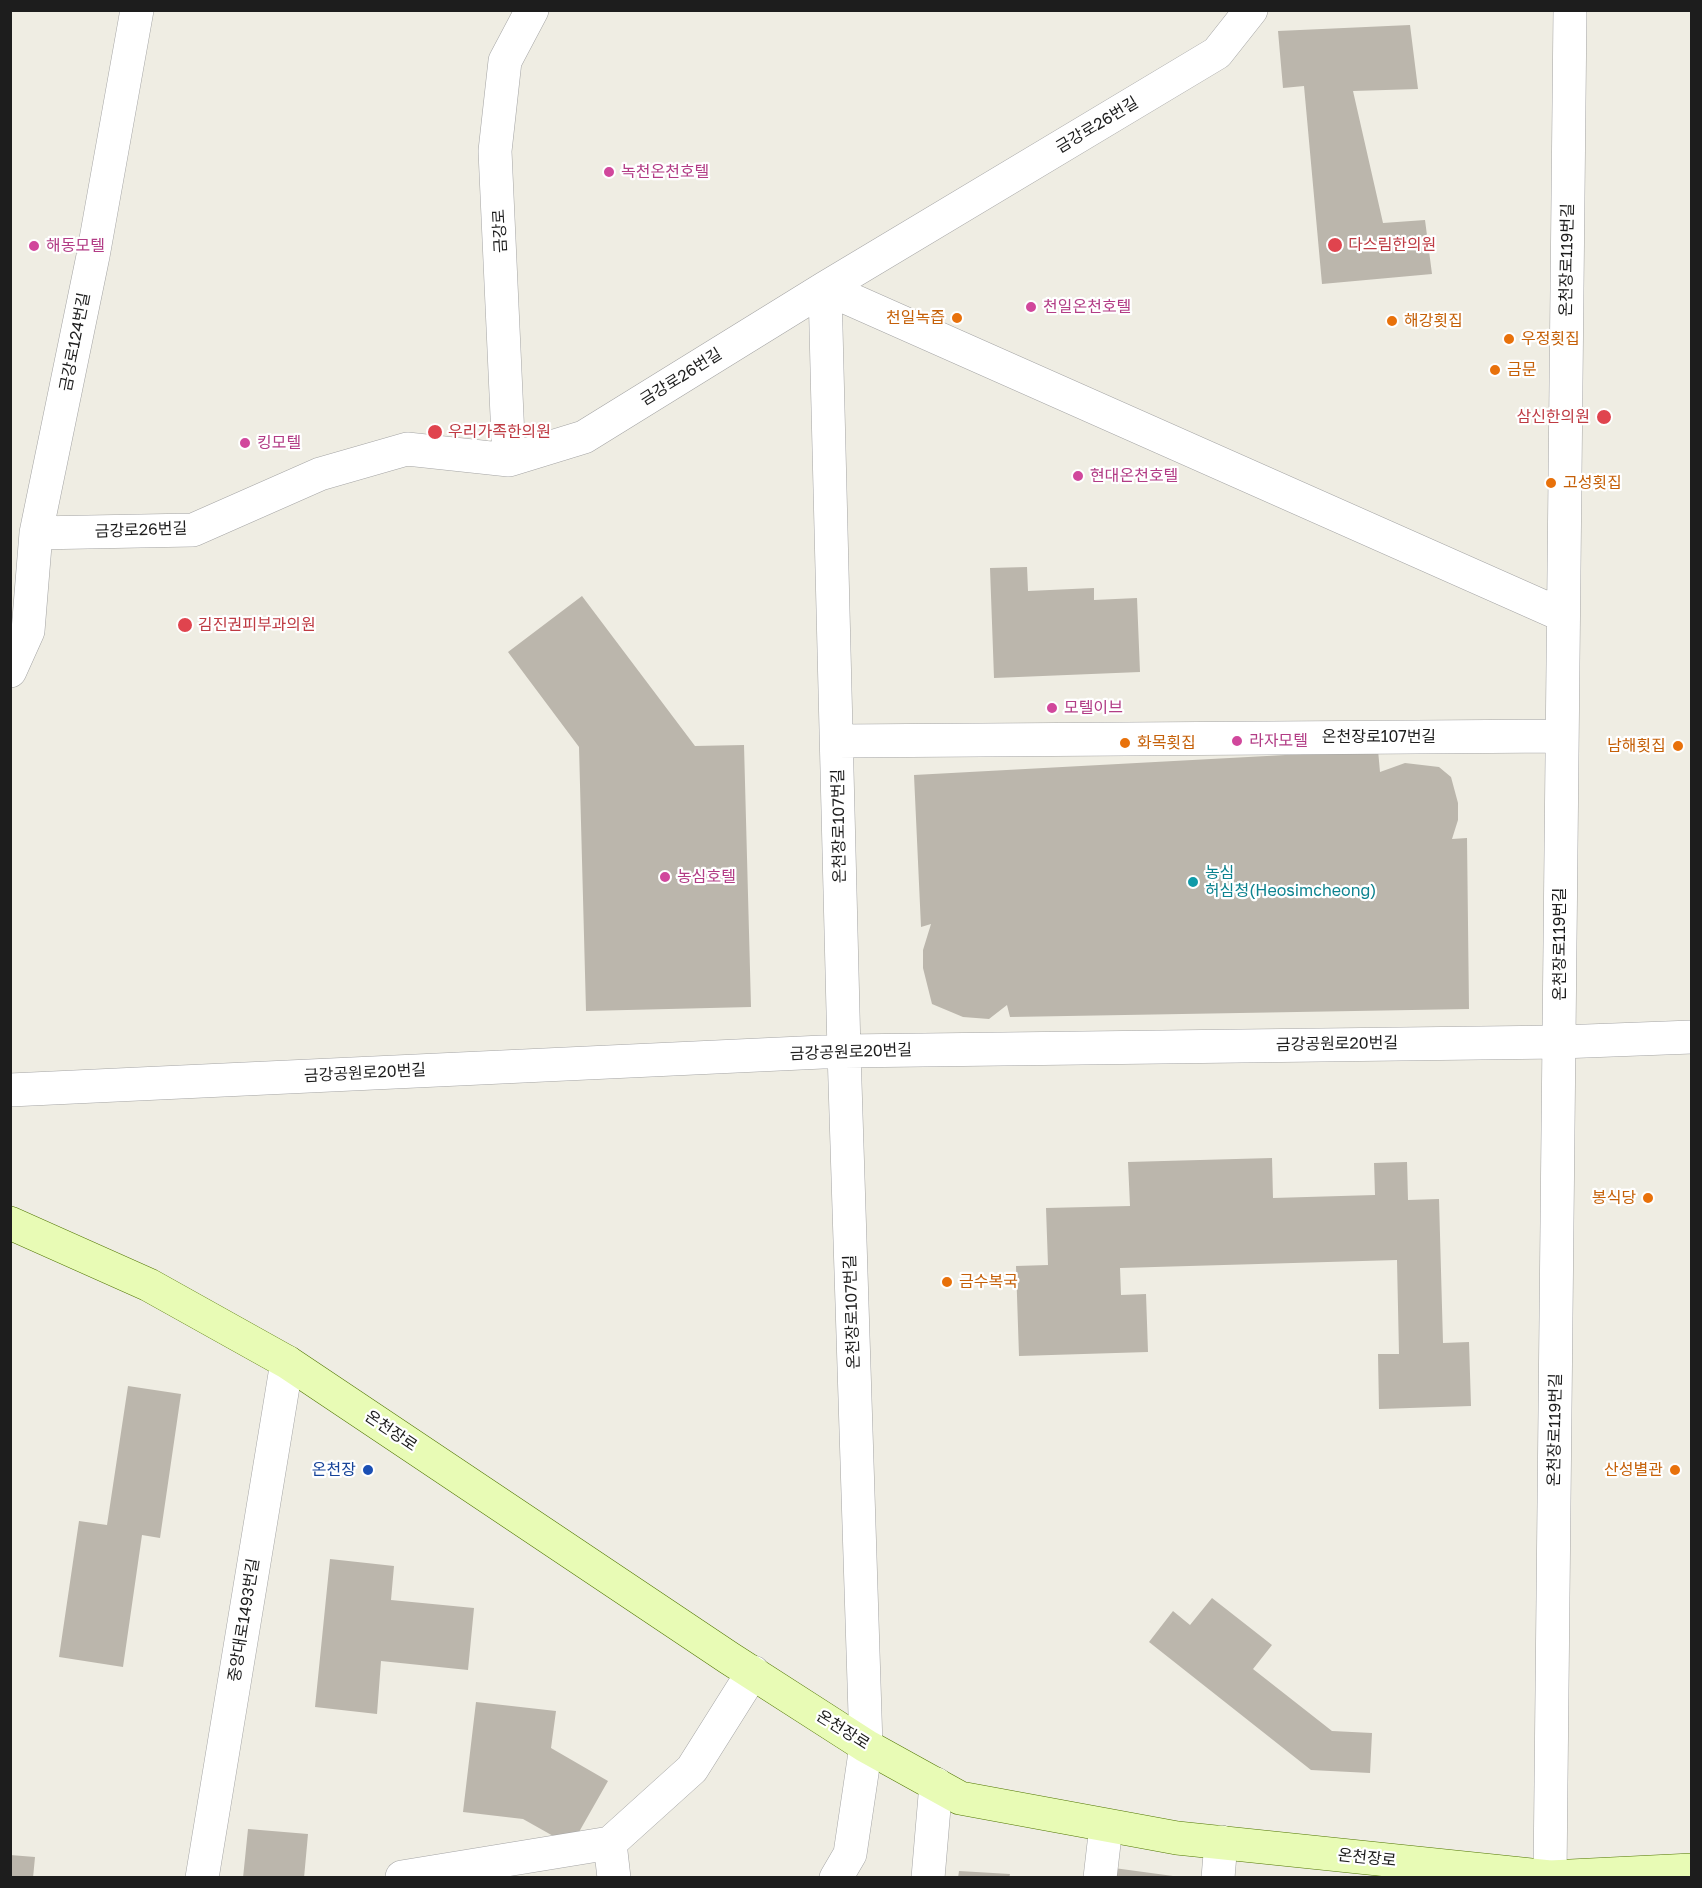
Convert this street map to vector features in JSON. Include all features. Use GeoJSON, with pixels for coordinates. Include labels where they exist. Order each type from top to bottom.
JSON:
{"type":"FeatureCollection","features":[{"type":"Feature","properties":{"kind":"street","name":"금강로124번길"},"geometry":{"type":"LineString","coordinates":[[10,671],[27,631],[36,533],[93,256],[137,10]]}},
{"type":"Feature","properties":{"kind":"street","name":"금강로"},"geometry":{"type":"LineString","coordinates":[[509,460],[495,151],[505,61],[532,10]]}},
{"type":"Feature","properties":{"kind":"street","name":"금강로26번길"},"geometry":{"type":"LineString","coordinates":[[36,533],[193,530],[320,474],[407,449],[509,460],[584,437],[825,288],[1217,53],[1251,10]]}},
{"type":"Feature","properties":{"kind":"street","name":"온천장로119번길"},"geometry":{"type":"LineString","coordinates":[[1550,1877],[1570,10]]}},
{"type":"Feature","properties":{"kind":"street"},"geometry":{"type":"LineString","coordinates":[[825,288],[1562,615]]}},
{"type":"Feature","properties":{"kind":"street","name":"온천장로107번길"},"geometry":{"type":"LineString","coordinates":[[825,288],[844,1051],[866,1746],[850,1854],[836,1878]]}},
{"type":"Feature","properties":{"kind":"street","name":"온천장로107번길"},"geometry":{"type":"LineString","coordinates":[[837,741],[1561,736]]}},
{"type":"Feature","properties":{"kind":"street","name":"금강공원로20번길"},"geometry":{"type":"LineString","coordinates":[[10,1090],[844,1051],[1560,1042],[1692,1037]]}},
{"type":"Feature","properties":{"kind":"street","name":"온천장로"},"geometry":{"type":"LineString","coordinates":[[10,1223],[149,1285],[287,1362],[866,1746],[960,1798],[1177,1838],[1550,1877],[1692,1870]]}},
{"type":"Feature","properties":{"kind":"street","name":"중앙대로1493번길"},"geometry":{"type":"LineString","coordinates":[[202,1878],[287,1362]]}},
{"type":"Feature","properties":{"kind":"street"},"geometry":{"type":"LineString","coordinates":[[402,1877],[610,1843],[692,1769],[753,1672]]}},
{"type":"Feature","properties":{"kind":"street"},"geometry":{"type":"LineString","coordinates":[[928,1878],[936,1784]]}},
{"type":"Feature","properties":{"kind":"street"},"geometry":{"type":"LineString","coordinates":[[1100,1878],[1106,1826]]}},
{"type":"Feature","properties":{"kind":"street"},"geometry":{"type":"LineString","coordinates":[[1218,1878],[1221,1842]]}},
{"type":"Feature","properties":{"kind":"street"},"geometry":{"type":"LineString","coordinates":[[610,1843],[614,1878]]}},
{"type":"Feature","properties":{"kind":"building"},"geometry":{"type":"Polygon","coordinates":[[[1410,25],[1418,89],[1353,91],[1383,223],[1425,220],[1432,274],[1322,284],[1304,86],[1283,88],[1278,31],[1410,25]]]}},
{"type":"Feature","properties":{"kind":"building"},"geometry":{"type":"Polygon","coordinates":[[[1027,567],[1028,591],[1094,588],[1094,600],[1137,598],[1140,672],[994,678],[990,568],[1027,567]]]}},
{"type":"Feature","properties":{"kind":"building","name":"농심호텔"},"geometry":{"type":"Polygon","coordinates":[[[582,596],[695,746],[744,745],[751,1007],[586,1011],[579,747],[508,652],[582,596]]]}},
{"type":"Feature","properties":{"kind":"building","name":"농심 허심청(Heosimcheong)"},"geometry":{"type":"Polygon","coordinates":[[[1378,750],[1380,772],[1405,763],[1439,767],[1451,777],[1458,803],[1458,820],[1452,839],[1467,838],[1469,1009],[1010,1017],[1007,1005],[989,1019],[963,1017],[932,1004],[923,968],[923,950],[931,924],[921,927],[914,775],[1378,750]]]}},
{"type":"Feature","properties":{"kind":"building"},"geometry":{"type":"Polygon","coordinates":[[[1272,1158],[1273,1198],[1375,1195],[1374,1163],[1407,1162],[1408,1200],[1439,1199],[1443,1343],[1469,1342],[1471,1406],[1379,1409],[1378,1354],[1399,1354],[1397,1260],[1120,1268],[1121,1295],[1146,1294],[1148,1352],[1019,1356],[1016,1266],[1048,1265],[1046,1208],[1130,1206],[1128,1162],[1272,1158]]]}},
{"type":"Feature","properties":{"kind":"building"},"geometry":{"type":"Polygon","coordinates":[[[128,1386],[181,1394],[160,1538],[142,1535],[123,1667],[59,1657],[79,1521],[107,1525],[128,1386]]]}},
{"type":"Feature","properties":{"kind":"building"},"geometry":{"type":"Polygon","coordinates":[[[330,1559],[394,1566],[391,1600],[474,1608],[468,1670],[381,1661],[377,1714],[315,1707],[330,1559]]]}},
{"type":"Feature","properties":{"kind":"building"},"geometry":{"type":"Polygon","coordinates":[[[1212,1598],[1272,1645],[1253,1669],[1332,1731],[1372,1733],[1370,1773],[1311,1770],[1149,1642],[1173,1611],[1190,1625],[1212,1598]]]}},
{"type":"Feature","properties":{"kind":"building"},"geometry":{"type":"Polygon","coordinates":[[[476,1702],[556,1711],[551,1748],[608,1781],[571,1846],[523,1819],[463,1812],[476,1702]]]}},
{"type":"Feature","properties":{"kind":"building"},"geometry":{"type":"Polygon","coordinates":[[[248,1829],[308,1834],[304,1878],[243,1878],[248,1829]]]}},
{"type":"Feature","properties":{"kind":"building"},"geometry":{"type":"Polygon","coordinates":[[[10,1855],[35,1857],[33,1878],[10,1878],[10,1855]]]}},
{"type":"Feature","properties":{"kind":"building"},"geometry":{"type":"Polygon","coordinates":[[[1114,1868],[1173,1876],[1173,1878],[1113,1878],[1114,1868]]]}},
{"type":"Feature","properties":{"kind":"building"},"geometry":{"type":"Polygon","coordinates":[[[959,1871],[1010,1874],[1009,1878],[958,1878],[959,1871]]]}},
{"type":"Feature","properties":{"kind":"place","name":"녹천온천호텔"},"geometry":{"type":"Point","coordinates":[609,172]}},
{"type":"Feature","properties":{"kind":"place","name":"다스림한의원"},"geometry":{"type":"Point","coordinates":[1335,245]}},
{"type":"Feature","properties":{"kind":"place","name":"해동모텔"},"geometry":{"type":"Point","coordinates":[34,246]}},
{"type":"Feature","properties":{"kind":"place","name":"천일온천호텔"},"geometry":{"type":"Point","coordinates":[1031,307]}},
{"type":"Feature","properties":{"kind":"place","name":"천일녹즙"},"geometry":{"type":"Point","coordinates":[957,318]}},
{"type":"Feature","properties":{"kind":"place","name":"해강횟집"},"geometry":{"type":"Point","coordinates":[1392,321]}},
{"type":"Feature","properties":{"kind":"place","name":"우정횟집"},"geometry":{"type":"Point","coordinates":[1509,339]}},
{"type":"Feature","properties":{"kind":"place","name":"금문"},"geometry":{"type":"Point","coordinates":[1495,370]}},
{"type":"Feature","properties":{"kind":"place","name":"삼신한의원"},"geometry":{"type":"Point","coordinates":[1604,417]}},
{"type":"Feature","properties":{"kind":"place","name":"우리가족한의원"},"geometry":{"type":"Point","coordinates":[435,432]}},
{"type":"Feature","properties":{"kind":"place","name":"킹모텔"},"geometry":{"type":"Point","coordinates":[245,443]}},
{"type":"Feature","properties":{"kind":"place","name":"현대온천호텔"},"geometry":{"type":"Point","coordinates":[1078,476]}},
{"type":"Feature","properties":{"kind":"place","name":"고성횟집"},"geometry":{"type":"Point","coordinates":[1551,483]}},
{"type":"Feature","properties":{"kind":"place","name":"김진권피부과의원"},"geometry":{"type":"Point","coordinates":[185,625]}},
{"type":"Feature","properties":{"kind":"place","name":"모텔이브"},"geometry":{"type":"Point","coordinates":[1052,708]}},
{"type":"Feature","properties":{"kind":"place","name":"라자모텔"},"geometry":{"type":"Point","coordinates":[1237,741]}},
{"type":"Feature","properties":{"kind":"place","name":"화목횟집"},"geometry":{"type":"Point","coordinates":[1125,743]}},
{"type":"Feature","properties":{"kind":"place","name":"남해횟집"},"geometry":{"type":"Point","coordinates":[1678,746]}},
{"type":"Feature","properties":{"kind":"place","name":"농심호텔"},"geometry":{"type":"Point","coordinates":[665,877]}},
{"type":"Feature","properties":{"kind":"place","name":"농심 허심청(Heosimcheong)"},"geometry":{"type":"Point","coordinates":[1193,882]}},
{"type":"Feature","properties":{"kind":"place","name":"봉식당"},"geometry":{"type":"Point","coordinates":[1648,1198]}},
{"type":"Feature","properties":{"kind":"place","name":"금수복국"},"geometry":{"type":"Point","coordinates":[947,1282]}},
{"type":"Feature","properties":{"kind":"place","name":"온천장"},"geometry":{"type":"Point","coordinates":[368,1470]}},
{"type":"Feature","properties":{"kind":"place","name":"산성별관"},"geometry":{"type":"Point","coordinates":[1675,1470]}}]}
